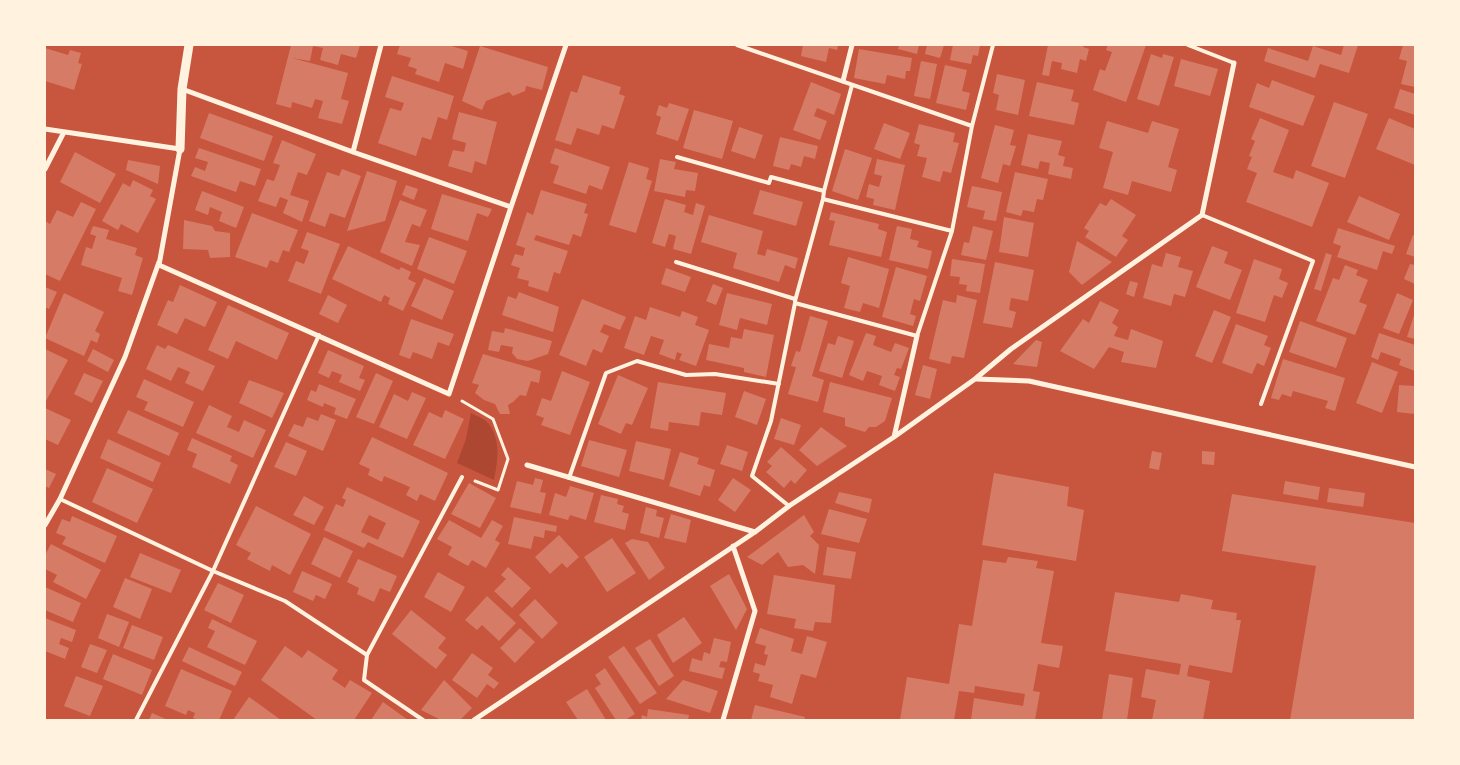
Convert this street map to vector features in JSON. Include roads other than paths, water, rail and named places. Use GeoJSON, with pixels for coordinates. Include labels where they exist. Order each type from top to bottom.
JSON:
{"type":"FeatureCollection","features":[{"type":"Feature","properties":{"kind":"street"},"geometry":{"type":"LineString","coordinates":[[45,525],[60,499],[125,357],[159,264],[180,149],[182,89],[189,45]]}},
{"type":"Feature","properties":{"kind":"street"},"geometry":{"type":"LineString","coordinates":[[353,152],[381,45]]}},
{"type":"Feature","properties":{"kind":"street"},"geometry":{"type":"LineString","coordinates":[[159,264],[449,394],[566,45]]}},
{"type":"Feature","properties":{"kind":"street"},"geometry":{"type":"LineString","coordinates":[[843,81],[852,45]]}},
{"type":"Feature","properties":{"kind":"street"},"geometry":{"type":"LineString","coordinates":[[474,720],[755,532],[788,506],[894,437],[975,379],[1011,349],[1202,215],[1234,63]]}},
{"type":"Feature","properties":{"kind":"street"},"geometry":{"type":"LineString","coordinates":[[182,89],[353,152],[511,207]]}},
{"type":"Feature","properties":{"kind":"street"},"geometry":{"type":"LineString","coordinates":[[45,129],[180,149]]}},
{"type":"Feature","properties":{"kind":"street"},"geometry":{"type":"LineString","coordinates":[[45,169],[64,132]]}},
{"type":"Feature","properties":{"kind":"street"},"geometry":{"type":"LineString","coordinates":[[894,437],[917,336]]}},
{"type":"Feature","properties":{"kind":"street"},"geometry":{"type":"LineString","coordinates":[[975,379],[1030,382],[1415,467]]}},
{"type":"Feature","properties":{"kind":"street"},"geometry":{"type":"LineString","coordinates":[[527,465],[755,532]]}},
{"type":"Feature","properties":{"kind":"street"},"geometry":{"type":"LineString","coordinates":[[723,720],[755,611],[734,546]]}},
{"type":"Feature","properties":{"kind":"lane"},"geometry":{"type":"LineString","coordinates":[[737,45],[972,126]]}},
{"type":"Feature","properties":{"kind":"lane"},"geometry":{"type":"LineString","coordinates":[[676,262],[795,302],[917,336],[952,231],[972,126],[993,45]]}},
{"type":"Feature","properties":{"kind":"lane"},"geometry":{"type":"LineString","coordinates":[[1188,45],[1234,63]]}},
{"type":"Feature","properties":{"kind":"lane"},"geometry":{"type":"LineString","coordinates":[[788,506],[752,476],[771,421],[795,302],[852,85]]}},
{"type":"Feature","properties":{"kind":"lane"},"geometry":{"type":"LineString","coordinates":[[677,158],[769,183],[771,177],[824,191]]}},
{"type":"Feature","properties":{"kind":"lane"},"geometry":{"type":"LineString","coordinates":[[823,199],[952,231]]}},
{"type":"Feature","properties":{"kind":"lane"},"geometry":{"type":"LineString","coordinates":[[1202,215],[1313,261],[1261,404]]}},
{"type":"Feature","properties":{"kind":"lane"},"geometry":{"type":"LineString","coordinates":[[136,720],[213,571],[319,335]]}},
{"type":"Feature","properties":{"kind":"lane"},"geometry":{"type":"LineString","coordinates":[[569,478],[606,373],[637,361],[686,375],[715,374],[779,384]]}},
{"type":"Feature","properties":{"kind":"lane"},"geometry":{"type":"LineString","coordinates":[[424,720],[364,680],[367,655],[462,477]]}},
{"type":"Feature","properties":{"kind":"lane"},"geometry":{"type":"LineString","coordinates":[[60,499],[213,571],[285,601],[367,655]]}}]}
